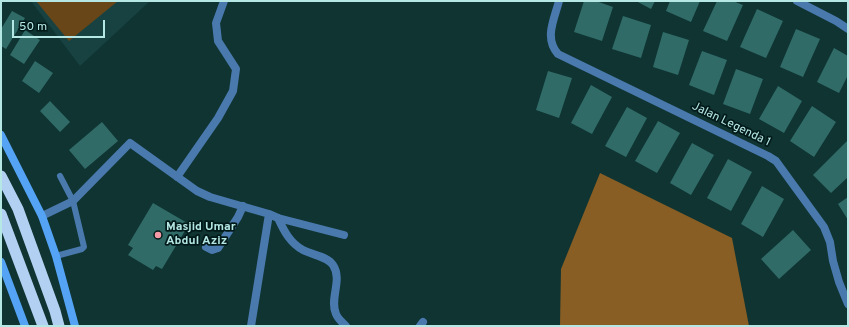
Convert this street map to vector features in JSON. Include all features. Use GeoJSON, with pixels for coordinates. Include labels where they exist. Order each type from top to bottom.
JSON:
{"type":"FeatureCollection","features":[{"type":"Feature","properties":{"kind":"highway"},"geometry":{"type":"LineString","coordinates":[[1,176],[18,209],[59,326]]}},
{"type":"Feature","properties":{"kind":"highway"},"geometry":{"type":"LineString","coordinates":[[1,214],[43,326]]}},
{"type":"Feature","properties":{"kind":"main road"},"geometry":{"type":"LineString","coordinates":[[1,135],[42,216],[56,256],[75,326]]}},
{"type":"Feature","properties":{"kind":"main road"},"geometry":{"type":"LineString","coordinates":[[1,262],[25,326]]}},
{"type":"Feature","properties":{"kind":"street"},"geometry":{"type":"LineString","coordinates":[[177,177],[218,118],[233,91],[236,69],[218,41],[216,23],[224,1]]}},
{"type":"Feature","properties":{"kind":"street","name":"Jalan Legenda 1"},"geometry":{"type":"LineString","coordinates":[[559,1],[550,40],[553,48],[558,54],[776,161],[824,227],[830,242],[838,282],[848,304]]}},
{"type":"Feature","properties":{"kind":"street"},"geometry":{"type":"LineString","coordinates":[[797,1],[836,21],[848,29]]}},
{"type":"Feature","properties":{"kind":"street"},"geometry":{"type":"LineString","coordinates":[[42,216],[73,201],[130,143],[197,191],[210,197],[278,218],[344,235]]}},
{"type":"Feature","properties":{"kind":"street"},"geometry":{"type":"LineString","coordinates":[[206,247],[212,250],[218,248],[243,206]]}},
{"type":"Feature","properties":{"kind":"street"},"geometry":{"type":"LineString","coordinates":[[250,326],[269,214]]}},
{"type":"Feature","properties":{"kind":"street"},"geometry":{"type":"LineString","coordinates":[[278,218],[284,231],[293,243],[302,250],[326,259],[333,264],[337,274],[334,310],[336,316],[346,326]]}},
{"type":"Feature","properties":{"kind":"lane"},"geometry":{"type":"LineString","coordinates":[[56,256],[82,249],[84,247],[73,201],[60,176]]}},
{"type":"Feature","properties":{"kind":"shaded area"},"geometry":{"type":"Polygon","coordinates":[[[31,1],[150,1],[80,66],[31,1]]]}},
{"type":"Feature","properties":{"kind":"shaded area"},"geometry":{"type":"Polygon","coordinates":[[[36,1],[118,1],[69,41],[36,1]]]}},
{"type":"Feature","properties":{"kind":"shaded area"},"geometry":{"type":"Polygon","coordinates":[[[600,173],[732,238],[749,326],[560,326],[561,269],[600,173]]]}},
{"type":"Feature","properties":{"kind":"building"},"geometry":{"type":"Polygon","coordinates":[[[584,1],[596,1],[613,7],[602,41],[574,32],[584,1]]]}},
{"type":"Feature","properties":{"kind":"building"},"geometry":{"type":"Polygon","coordinates":[[[636,1],[655,1],[651,9],[636,1]]]}},
{"type":"Feature","properties":{"kind":"building"},"geometry":{"type":"Polygon","coordinates":[[[670,1],[700,1],[691,22],[666,11],[670,1]]]}},
{"type":"Feature","properties":{"kind":"building"},"geometry":{"type":"Polygon","coordinates":[[[717,1],[733,1],[743,5],[727,41],[703,31],[717,1]]]}},
{"type":"Feature","properties":{"kind":"building"},"geometry":{"type":"Polygon","coordinates":[[[757,9],[783,21],[766,58],[740,47],[757,9]]]}},
{"type":"Feature","properties":{"kind":"building"},"geometry":{"type":"Polygon","coordinates":[[[12,11],[25,18],[6,49],[1,46],[1,29],[12,11]]]}},
{"type":"Feature","properties":{"kind":"building"},"geometry":{"type":"Polygon","coordinates":[[[623,16],[651,25],[641,58],[612,49],[623,16]]]}},
{"type":"Feature","properties":{"kind":"building"},"geometry":{"type":"Polygon","coordinates":[[[796,29],[820,39],[803,77],[780,67],[796,29]]]}},
{"type":"Feature","properties":{"kind":"building"},"geometry":{"type":"Polygon","coordinates":[[[25,30],[40,40],[24,64],[10,55],[25,30]]]}},
{"type":"Feature","properties":{"kind":"building"},"geometry":{"type":"Polygon","coordinates":[[[663,32],[689,40],[678,75],[653,67],[663,32]]]}},
{"type":"Feature","properties":{"kind":"building"},"geometry":{"type":"Polygon","coordinates":[[[834,48],[848,56],[848,75],[839,93],[817,82],[834,48]]]}},
{"type":"Feature","properties":{"kind":"building"},"geometry":{"type":"Polygon","coordinates":[[[702,51],[727,60],[714,95],[689,85],[702,51]]]}},
{"type":"Feature","properties":{"kind":"building"},"geometry":{"type":"Polygon","coordinates":[[[35,61],[53,73],[39,93],[22,81],[35,61]]]}},
{"type":"Feature","properties":{"kind":"building"},"geometry":{"type":"Polygon","coordinates":[[[736,69],[763,79],[750,114],[723,104],[736,69]]]}},
{"type":"Feature","properties":{"kind":"building"},"geometry":{"type":"Polygon","coordinates":[[[548,71],[572,78],[559,118],[536,110],[548,71]]]}},
{"type":"Feature","properties":{"kind":"building"},"geometry":{"type":"Polygon","coordinates":[[[591,85],[612,97],[592,134],[571,123],[591,85]]]}},
{"type":"Feature","properties":{"kind":"building"},"geometry":{"type":"Polygon","coordinates":[[[778,86],[802,101],[784,133],[759,119],[778,86]]]}},
{"type":"Feature","properties":{"kind":"building"},"geometry":{"type":"Polygon","coordinates":[[[50,101],[70,122],[60,132],[40,111],[50,101]]]}},
{"type":"Feature","properties":{"kind":"building"},"geometry":{"type":"Polygon","coordinates":[[[812,106],[836,122],[814,157],[790,141],[812,106]]]}},
{"type":"Feature","properties":{"kind":"building"},"geometry":{"type":"Polygon","coordinates":[[[627,107],[647,118],[626,157],[605,146],[627,107]]]}},
{"type":"Feature","properties":{"kind":"building"},"geometry":{"type":"Polygon","coordinates":[[[658,121],[680,133],[657,173],[635,161],[658,121]]]}},
{"type":"Feature","properties":{"kind":"building"},"geometry":{"type":"Polygon","coordinates":[[[102,122],[118,141],[85,169],[69,150],[102,122]]]}},
{"type":"Feature","properties":{"kind":"building"},"geometry":{"type":"Polygon","coordinates":[[[848,140],[848,177],[831,193],[813,175],[848,140]]]}},
{"type":"Feature","properties":{"kind":"building"},"geometry":{"type":"Polygon","coordinates":[[[692,143],[714,155],[691,195],[670,183],[692,143]]]}},
{"type":"Feature","properties":{"kind":"building"},"geometry":{"type":"Polygon","coordinates":[[[728,159],[752,172],[731,211],[707,198],[728,159]]]}},
{"type":"Feature","properties":{"kind":"building"},"geometry":{"type":"Polygon","coordinates":[[[762,186],[784,199],[763,237],[741,224],[762,186]]]}},
{"type":"Feature","properties":{"kind":"building"},"geometry":{"type":"Polygon","coordinates":[[[848,197],[848,220],[838,204],[848,197]]]}},
{"type":"Feature","properties":{"kind":"building","name":"Masjid Umar Abdul Aziz"},"geometry":{"type":"Polygon","coordinates":[[[153,203],[189,224],[162,269],[156,266],[153,270],[128,255],[133,248],[128,245],[153,203]]]}},
{"type":"Feature","properties":{"kind":"building"},"geometry":{"type":"Polygon","coordinates":[[[793,230],[811,250],[779,279],[761,259],[793,230]]]}},
{"type":"Feature","properties":{"kind":"place","name":"Masjid Umar Abdul Aziz"},"geometry":{"type":"Point","coordinates":[158,235]}}]}
